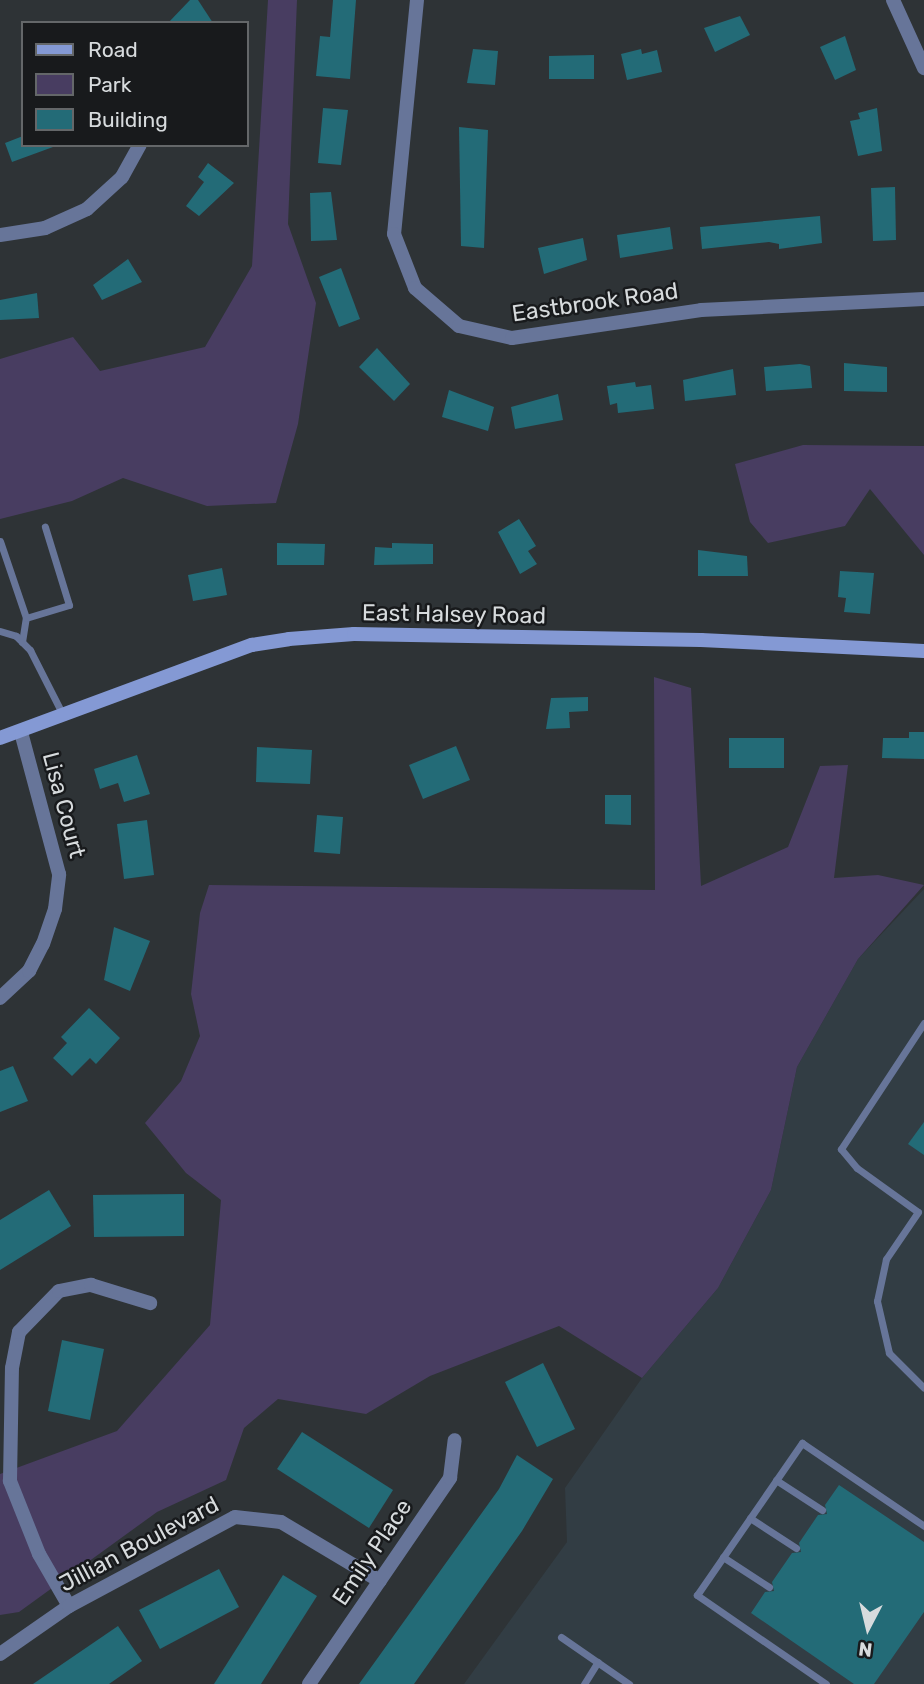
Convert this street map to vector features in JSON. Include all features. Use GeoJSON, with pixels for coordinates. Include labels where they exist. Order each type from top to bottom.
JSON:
{"type":"FeatureCollection","features":[{"type":"Feature","properties":{"kind":"street","name":"Eastbrook Road"},"geometry":{"type":"LineString","coordinates":[[417,0],[394,234],[415,288],[459,326],[512,338],[701,310],[924,299]]}},
{"type":"Feature","properties":{"kind":"street"},"geometry":{"type":"LineString","coordinates":[[893,0],[924,68]]}},
{"type":"Feature","properties":{"kind":"street"},"geometry":{"type":"LineString","coordinates":[[0,235],[45,228],[87,209],[122,177],[139,147]]}},
{"type":"Feature","properties":{"kind":"street","name":"East Halsey Road"},"geometry":{"type":"LineString","coordinates":[[0,738],[64,718],[209,660],[289,639],[354,634],[701,640],[924,651]]}},
{"type":"Feature","properties":{"kind":"street","name":"Lisa Court"},"geometry":{"type":"LineString","coordinates":[[0,998],[29,971],[43,943],[55,909],[59,874],[21,732]]}},
{"type":"Feature","properties":{"kind":"street"},"geometry":{"type":"LineString","coordinates":[[69,1606],[39,1554],[10,1481],[9,1411],[19,1332],[59,1291],[91,1285],[150,1303]]}},
{"type":"Feature","properties":{"kind":"street","name":"Emily Place"},"geometry":{"type":"LineString","coordinates":[[309,1684],[450,1478],[455,1440]]}},
{"type":"Feature","properties":{"kind":"street","name":"Jillian Boulevard"},"geometry":{"type":"LineString","coordinates":[[0,1654],[69,1606],[235,1517],[281,1522],[380,1581]]}},
{"type":"Feature","properties":{"kind":"lane"},"geometry":{"type":"LineString","coordinates":[[26,618],[69,605],[45,527]]}},
{"type":"Feature","properties":{"kind":"lane"},"geometry":{"type":"LineString","coordinates":[[0,541],[26,618],[22,642]]}},
{"type":"Feature","properties":{"kind":"lane"},"geometry":{"type":"LineString","coordinates":[[0,631],[22,642],[64,718]]}},
{"type":"Feature","properties":{"kind":"lane"},"geometry":{"type":"LineString","coordinates":[[924,1023],[841,1149],[857,1168],[918,1212],[886,1259],[877,1301],[889,1353],[924,1388]]}},
{"type":"Feature","properties":{"kind":"lane"},"geometry":{"type":"LineString","coordinates":[[826,1684],[697,1595],[802,1443],[924,1526]]}},
{"type":"Feature","properties":{"kind":"lane"},"geometry":{"type":"LineString","coordinates":[[776,1480],[822,1510]]}},
{"type":"Feature","properties":{"kind":"lane"},"geometry":{"type":"LineString","coordinates":[[750,1518],[796,1548]]}},
{"type":"Feature","properties":{"kind":"lane"},"geometry":{"type":"LineString","coordinates":[[723,1557],[769,1587]]}},
{"type":"Feature","properties":{"kind":"lane"},"geometry":{"type":"LineString","coordinates":[[561,1637],[629,1684]]}},
{"type":"Feature","properties":{"kind":"lane"},"geometry":{"type":"LineString","coordinates":[[583,1684],[598,1662]]}},
{"type":"Feature","properties":{"kind":"shaded area"},"geometry":{"type":"Polygon","coordinates":[[[924,889],[924,1684],[464,1684],[567,1542],[565,1488],[642,1378],[718,1288],[771,1190],[797,1067],[858,959],[924,889]]]}},
{"type":"Feature","properties":{"kind":"green space"},"geometry":{"type":"Polygon","coordinates":[[[268,0],[297,0],[288,224],[316,303],[298,424],[276,503],[207,506],[123,478],[72,501],[0,519],[0,359],[73,337],[100,371],[205,347],[252,266],[268,0]]]}},
{"type":"Feature","properties":{"kind":"green space"},"geometry":{"type":"Polygon","coordinates":[[[803,445],[924,446],[924,555],[870,489],[845,526],[768,543],[750,522],[735,464],[803,445]]]}},
{"type":"Feature","properties":{"kind":"green space"},"geometry":{"type":"Polygon","coordinates":[[[654,677],[691,688],[701,886],[788,847],[820,766],[848,765],[834,878],[878,875],[924,885],[858,959],[797,1067],[771,1190],[718,1288],[642,1378],[559,1326],[430,1376],[366,1414],[278,1399],[244,1428],[226,1480],[157,1512],[19,1612],[0,1615],[0,1474],[117,1431],[210,1325],[221,1200],[186,1173],[145,1123],[181,1081],[200,1036],[191,994],[200,913],[209,885],[655,890],[654,677]]]}},
{"type":"Feature","properties":{"kind":"building"},"geometry":{"type":"Polygon","coordinates":[[[190,0],[198,0],[212,21],[170,21],[190,0]]]}},
{"type":"Feature","properties":{"kind":"building"},"geometry":{"type":"Polygon","coordinates":[[[333,0],[356,0],[350,79],[316,76],[320,36],[330,37],[333,0]]]}},
{"type":"Feature","properties":{"kind":"building"},"geometry":{"type":"Polygon","coordinates":[[[740,16],[750,35],[715,52],[704,28],[740,16]]]}},
{"type":"Feature","properties":{"kind":"building"},"geometry":{"type":"Polygon","coordinates":[[[845,36],[856,70],[835,80],[820,47],[845,36]]]}},
{"type":"Feature","properties":{"kind":"building"},"geometry":{"type":"Polygon","coordinates":[[[473,49],[498,51],[495,85],[467,83],[473,49]]]}},
{"type":"Feature","properties":{"kind":"building"},"geometry":{"type":"Polygon","coordinates":[[[641,49],[642,54],[657,50],[662,72],[627,80],[621,54],[641,49]]]}},
{"type":"Feature","properties":{"kind":"building"},"geometry":{"type":"Polygon","coordinates":[[[594,55],[594,79],[549,79],[549,56],[594,55]]]}},
{"type":"Feature","properties":{"kind":"building"},"geometry":{"type":"Polygon","coordinates":[[[323,108],[348,110],[341,165],[318,163],[323,108]]]}},
{"type":"Feature","properties":{"kind":"building"},"geometry":{"type":"Polygon","coordinates":[[[877,108],[882,151],[858,156],[850,121],[860,119],[858,113],[877,108]]]}},
{"type":"Feature","properties":{"kind":"building"},"geometry":{"type":"Polygon","coordinates":[[[459,127],[488,130],[484,248],[461,246],[459,127]]]}},
{"type":"Feature","properties":{"kind":"building"},"geometry":{"type":"Polygon","coordinates":[[[21,137],[21,147],[53,147],[12,162],[5,143],[21,137]]]}},
{"type":"Feature","properties":{"kind":"building"},"geometry":{"type":"Polygon","coordinates":[[[208,163],[234,183],[199,216],[186,206],[204,182],[198,177],[208,163]]]}},
{"type":"Feature","properties":{"kind":"building"},"geometry":{"type":"Polygon","coordinates":[[[895,187],[896,240],[873,241],[871,188],[895,187]]]}},
{"type":"Feature","properties":{"kind":"building"},"geometry":{"type":"Polygon","coordinates":[[[331,192],[337,240],[311,241],[310,193],[331,192]]]}},
{"type":"Feature","properties":{"kind":"building"},"geometry":{"type":"Polygon","coordinates":[[[820,216],[822,243],[779,249],[779,244],[769,242],[702,249],[700,227],[820,216]]]}},
{"type":"Feature","properties":{"kind":"building"},"geometry":{"type":"Polygon","coordinates":[[[670,227],[673,249],[620,258],[617,235],[670,227]]]}},
{"type":"Feature","properties":{"kind":"building"},"geometry":{"type":"Polygon","coordinates":[[[583,238],[587,260],[544,274],[538,248],[583,238]]]}},
{"type":"Feature","properties":{"kind":"building"},"geometry":{"type":"Polygon","coordinates":[[[128,259],[142,282],[102,300],[93,285],[128,259]]]}},
{"type":"Feature","properties":{"kind":"building"},"geometry":{"type":"Polygon","coordinates":[[[341,268],[360,319],[339,327],[319,277],[341,268]]]}},
{"type":"Feature","properties":{"kind":"building"},"geometry":{"type":"Polygon","coordinates":[[[37,293],[39,318],[0,320],[0,300],[37,293]]]}},
{"type":"Feature","properties":{"kind":"building"},"geometry":{"type":"Polygon","coordinates":[[[377,348],[410,384],[394,401],[359,367],[377,348]]]}},
{"type":"Feature","properties":{"kind":"building"},"geometry":{"type":"Polygon","coordinates":[[[844,363],[887,367],[887,392],[844,391],[844,363]]]}},
{"type":"Feature","properties":{"kind":"building"},"geometry":{"type":"Polygon","coordinates":[[[800,364],[810,366],[812,388],[766,391],[764,367],[800,364]]]}},
{"type":"Feature","properties":{"kind":"building"},"geometry":{"type":"Polygon","coordinates":[[[733,369],[736,395],[685,401],[683,380],[733,369]]]}},
{"type":"Feature","properties":{"kind":"building"},"geometry":{"type":"Polygon","coordinates":[[[635,382],[636,387],[651,385],[654,409],[618,413],[617,403],[610,405],[607,386],[635,382]]]}},
{"type":"Feature","properties":{"kind":"building"},"geometry":{"type":"Polygon","coordinates":[[[449,390],[494,407],[488,431],[442,417],[449,390]]]}},
{"type":"Feature","properties":{"kind":"building"},"geometry":{"type":"Polygon","coordinates":[[[558,394],[563,420],[515,429],[511,407],[558,394]]]}},
{"type":"Feature","properties":{"kind":"building"},"geometry":{"type":"Polygon","coordinates":[[[519,519],[536,546],[528,551],[537,564],[520,574],[498,532],[519,519]]]}},
{"type":"Feature","properties":{"kind":"building"},"geometry":{"type":"Polygon","coordinates":[[[277,543],[325,544],[324,565],[277,565],[277,543]]]}},
{"type":"Feature","properties":{"kind":"building"},"geometry":{"type":"Polygon","coordinates":[[[392,543],[433,544],[433,564],[374,565],[375,547],[392,548],[392,543]]]}},
{"type":"Feature","properties":{"kind":"building"},"geometry":{"type":"Polygon","coordinates":[[[698,550],[747,556],[748,576],[698,576],[698,550]]]}},
{"type":"Feature","properties":{"kind":"building"},"geometry":{"type":"Polygon","coordinates":[[[222,568],[227,595],[193,601],[188,575],[222,568]]]}},
{"type":"Feature","properties":{"kind":"building"},"geometry":{"type":"Polygon","coordinates":[[[840,571],[874,573],[870,614],[844,612],[846,598],[838,597],[840,571]]]}},
{"type":"Feature","properties":{"kind":"building"},"geometry":{"type":"Polygon","coordinates":[[[588,697],[588,711],[569,712],[570,728],[546,729],[551,698],[588,697]]]}},
{"type":"Feature","properties":{"kind":"building"},"geometry":{"type":"Polygon","coordinates":[[[909,732],[924,732],[924,759],[882,758],[883,738],[909,738],[909,732]]]}},
{"type":"Feature","properties":{"kind":"building"},"geometry":{"type":"Polygon","coordinates":[[[729,738],[784,738],[784,768],[729,768],[729,738]]]}},
{"type":"Feature","properties":{"kind":"building"},"geometry":{"type":"Polygon","coordinates":[[[456,746],[470,780],[423,799],[409,765],[456,746]]]}},
{"type":"Feature","properties":{"kind":"building"},"geometry":{"type":"Polygon","coordinates":[[[257,747],[312,750],[310,784],[256,782],[257,747]]]}},
{"type":"Feature","properties":{"kind":"building"},"geometry":{"type":"Polygon","coordinates":[[[137,755],[150,794],[124,802],[118,783],[100,789],[94,769],[137,755]]]}},
{"type":"Feature","properties":{"kind":"building"},"geometry":{"type":"Polygon","coordinates":[[[605,795],[631,795],[631,825],[605,824],[605,795]]]}},
{"type":"Feature","properties":{"kind":"building"},"geometry":{"type":"Polygon","coordinates":[[[317,815],[343,817],[340,854],[314,852],[317,815]]]}},
{"type":"Feature","properties":{"kind":"building"},"geometry":{"type":"Polygon","coordinates":[[[147,820],[154,875],[124,879],[117,824],[147,820]]]}},
{"type":"Feature","properties":{"kind":"building"},"geometry":{"type":"Polygon","coordinates":[[[114,927],[150,941],[130,991],[104,980],[114,927]]]}},
{"type":"Feature","properties":{"kind":"building"},"geometry":{"type":"Polygon","coordinates":[[[89,1008],[120,1038],[96,1064],[90,1058],[72,1076],[53,1058],[67,1043],[61,1037],[89,1008]]]}},
{"type":"Feature","properties":{"kind":"building"},"geometry":{"type":"Polygon","coordinates":[[[13,1066],[28,1101],[0,1112],[0,1071],[13,1066]]]}},
{"type":"Feature","properties":{"kind":"building"},"geometry":{"type":"Polygon","coordinates":[[[924,1122],[924,1155],[908,1144],[924,1122]]]}},
{"type":"Feature","properties":{"kind":"building"},"geometry":{"type":"Polygon","coordinates":[[[49,1190],[71,1226],[0,1270],[0,1220],[49,1190]]]}},
{"type":"Feature","properties":{"kind":"building"},"geometry":{"type":"Polygon","coordinates":[[[184,1194],[184,1236],[94,1237],[93,1195],[184,1194]]]}},
{"type":"Feature","properties":{"kind":"building"},"geometry":{"type":"Polygon","coordinates":[[[62,1340],[104,1349],[90,1420],[48,1411],[62,1340]]]}},
{"type":"Feature","properties":{"kind":"building"},"geometry":{"type":"Polygon","coordinates":[[[543,1363],[575,1429],[537,1447],[505,1382],[543,1363]]]}},
{"type":"Feature","properties":{"kind":"building"},"geometry":{"type":"Polygon","coordinates":[[[302,1432],[393,1490],[369,1528],[277,1469],[302,1432]]]}},
{"type":"Feature","properties":{"kind":"building"},"geometry":{"type":"Polygon","coordinates":[[[517,1455],[553,1479],[522,1531],[414,1684],[359,1684],[499,1489],[517,1455]]]}},
{"type":"Feature","properties":{"kind":"building"},"geometry":{"type":"Polygon","coordinates":[[[839,1485],[924,1542],[924,1612],[874,1684],[854,1684],[751,1613],[765,1592],[774,1591],[772,1582],[792,1553],[801,1552],[799,1543],[818,1515],[827,1514],[825,1505],[839,1485]]]}},
{"type":"Feature","properties":{"kind":"building"},"geometry":{"type":"Polygon","coordinates":[[[219,1569],[239,1607],[160,1649],[139,1610],[219,1569]]]}},
{"type":"Feature","properties":{"kind":"building"},"geometry":{"type":"Polygon","coordinates":[[[283,1575],[317,1596],[261,1684],[214,1684],[283,1575]]]}},
{"type":"Feature","properties":{"kind":"building"},"geometry":{"type":"Polygon","coordinates":[[[118,1626],[142,1661],[109,1684],[33,1684],[118,1626]]]}}]}
